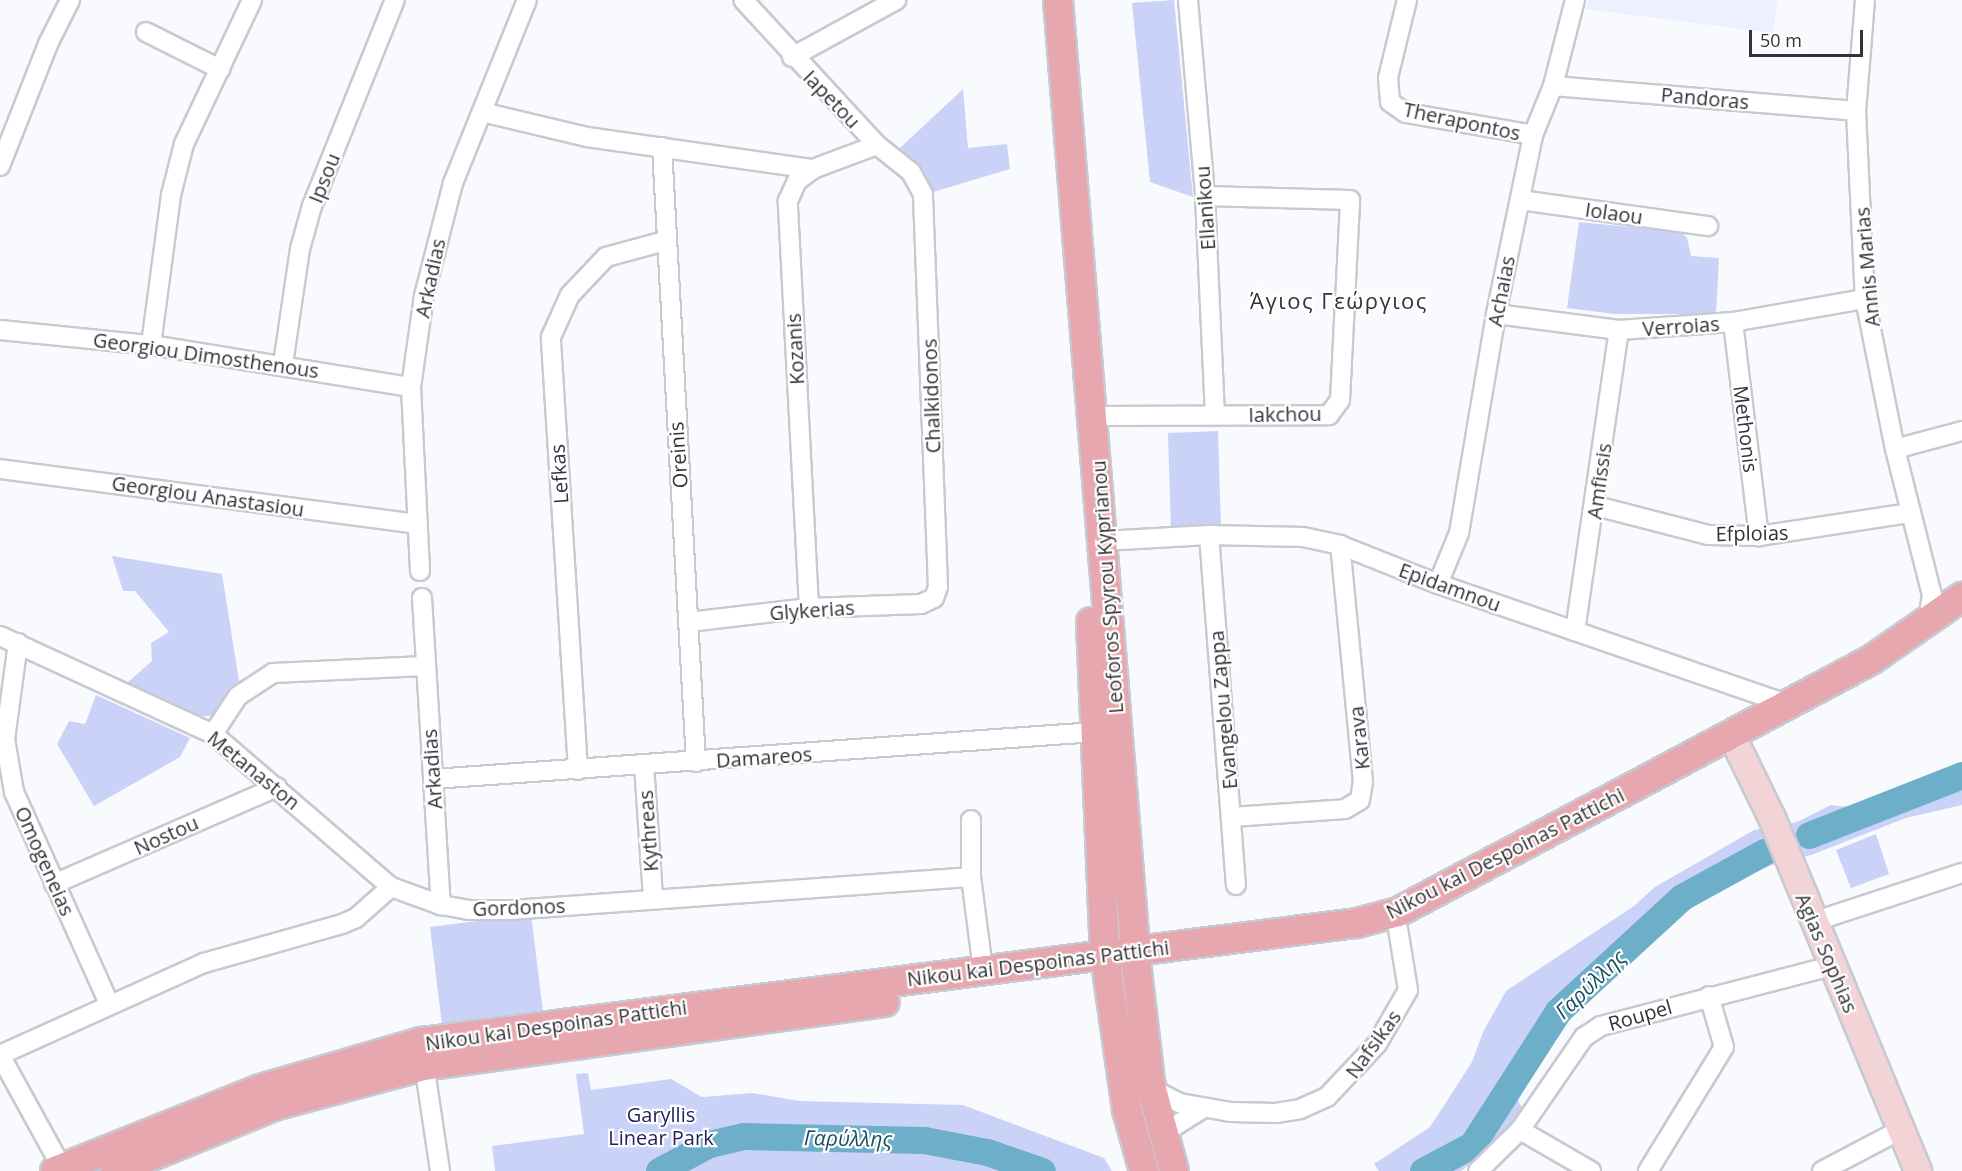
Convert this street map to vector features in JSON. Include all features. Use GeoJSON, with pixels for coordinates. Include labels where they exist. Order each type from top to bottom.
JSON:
{"type":"FeatureCollection","features":[{"type":"Feature","properties":{"kind":"main road","name":"Leoforos Spyrou Kyprianou"},"geometry":{"type":"LineString","coordinates":[[1041,0],[1090,598],[1106,964],[1127,1110],[1144,1171]]}},
{"type":"Feature","properties":{"kind":"main road","name":"Leoforos Spyrou Kyprianou"},"geometry":{"type":"LineString","coordinates":[[1058,0],[1094,416],[1136,961],[1150,1082],[1162,1134],[1174,1171]]}},
{"type":"Feature","properties":{"kind":"main road","name":"Nikou kai Despoinas Pattichi"},"geometry":{"type":"LineString","coordinates":[[1136,961],[1357,923],[1398,912],[1735,741],[1871,675],[1946,613]]}},
{"type":"Feature","properties":{"kind":"main road","name":"Nikou kai Despoinas Pattichi"},"geometry":{"type":"LineString","coordinates":[[115,1171],[278,1105],[423,1054],[1106,964],[1357,940],[1398,929],[1735,741],[1787,704],[1871,660],[1946,613]]}},
{"type":"Feature","properties":{"kind":"main road","name":"Nikou kai Despoinas Pattichi"},"geometry":{"type":"LineString","coordinates":[[58,1170],[260,1089],[423,1054],[983,970],[1106,964]]}},
{"type":"Feature","properties":{"kind":"street"},"geometry":{"type":"LineString","coordinates":[[0,166],[48,44],[70,0]]}},
{"type":"Feature","properties":{"kind":"street"},"geometry":{"type":"LineString","coordinates":[[151,345],[171,195],[184,144],[252,0]]}},
{"type":"Feature","properties":{"kind":"street","name":"Ipsou"},"geometry":{"type":"LineString","coordinates":[[284,364],[300,249],[312,206],[395,0]]}},
{"type":"Feature","properties":{"kind":"street","name":"Arkadias"},"geometry":{"type":"LineString","coordinates":[[420,571],[411,387],[424,296],[453,183],[527,0]]}},
{"type":"Feature","properties":{"kind":"street","name":"Iapetou"},"geometry":{"type":"LineString","coordinates":[[743,0],[792,57],[877,145],[911,172],[923,194]]}},
{"type":"Feature","properties":{"kind":"street"},"geometry":{"type":"LineString","coordinates":[[792,57],[896,0]]}},
{"type":"Feature","properties":{"kind":"street","name":"Ellanikou"},"geometry":{"type":"LineString","coordinates":[[1188,0],[1205,196],[1215,416]]}},
{"type":"Feature","properties":{"kind":"street","name":"Therapontos"},"geometry":{"type":"LineString","coordinates":[[1407,0],[1388,78],[1390,102],[1407,113],[1533,135]]}},
{"type":"Feature","properties":{"kind":"street","name":"Achaias"},"geometry":{"type":"LineString","coordinates":[[1438,584],[1459,533],[1496,314],[1533,135],[1553,86],[1575,0]]}},
{"type":"Feature","properties":{"kind":"street","name":"Annis Marias"},"geometry":{"type":"LineString","coordinates":[[1865,0],[1856,111],[1865,299],[1910,513],[1926,565],[1946,613]]}},
{"type":"Feature","properties":{"kind":"street"},"geometry":{"type":"LineString","coordinates":[[146,32],[220,69]]}},
{"type":"Feature","properties":{"kind":"street","name":"Pandoras"},"geometry":{"type":"LineString","coordinates":[[1553,86],[1856,111]]}},
{"type":"Feature","properties":{"kind":"street"},"geometry":{"type":"LineString","coordinates":[[482,112],[587,136],[813,170]]}},
{"type":"Feature","properties":{"kind":"street","name":"Kozanis"},"geometry":{"type":"LineString","coordinates":[[809,608],[788,201],[797,181],[813,170],[877,145]]}},
{"type":"Feature","properties":{"kind":"street","name":"Oreinis"},"geometry":{"type":"LineString","coordinates":[[662,147],[664,241],[696,762]]}},
{"type":"Feature","properties":{"kind":"street","name":"Chalkidonos"},"geometry":{"type":"LineString","coordinates":[[923,194],[938,587],[934,598]]}},
{"type":"Feature","properties":{"kind":"street","name":"Iakchou"},"geometry":{"type":"LineString","coordinates":[[1094,416],[1329,415],[1340,400],[1350,200],[1205,196]]}},
{"type":"Feature","properties":{"kind":"street","name":"Iolaou"},"geometry":{"type":"LineString","coordinates":[[1520,200],[1708,226]]}},
{"type":"Feature","properties":{"kind":"street","name":"Lefkas"},"geometry":{"type":"LineString","coordinates":[[578,770],[551,337],[570,295],[606,257],[664,241]]}},
{"type":"Feature","properties":{"kind":"street","name":"Verroias"},"geometry":{"type":"LineString","coordinates":[[1496,314],[1619,330],[1733,322],[1865,299]]}},
{"type":"Feature","properties":{"kind":"street","name":"Methonis"},"geometry":{"type":"LineString","coordinates":[[1733,322],[1759,536]]}},
{"type":"Feature","properties":{"kind":"street","name":"Georgiou Dimosthenous"},"geometry":{"type":"LineString","coordinates":[[0,330],[151,345],[284,364],[411,387]]}},
{"type":"Feature","properties":{"kind":"street","name":"Amfissis"},"geometry":{"type":"LineString","coordinates":[[1575,631],[1596,506],[1619,330]]}},
{"type":"Feature","properties":{"kind":"street"},"geometry":{"type":"LineString","coordinates":[[1895,449],[1962,431]]}},
{"type":"Feature","properties":{"kind":"street","name":"Georgiou Anastasiou"},"geometry":{"type":"LineString","coordinates":[[0,469],[417,524]]}},
{"type":"Feature","properties":{"kind":"street","name":"Efploias"},"geometry":{"type":"LineString","coordinates":[[1596,506],[1708,535],[1759,536],[1910,513]]}},
{"type":"Feature","properties":{"kind":"street","name":"Epidamnou"},"geometry":{"type":"LineString","coordinates":[[1103,541],[1209,535],[1303,537],[1340,545],[1438,584],[1787,704]]}},
{"type":"Feature","properties":{"kind":"street","name":"Evangelou Zappa"},"geometry":{"type":"LineString","coordinates":[[1209,535],[1236,885]]}},
{"type":"Feature","properties":{"kind":"street","name":"Karava"},"geometry":{"type":"LineString","coordinates":[[1232,817],[1345,809],[1360,800],[1363,782],[1340,545]]}},
{"type":"Feature","properties":{"kind":"street","name":"Annis Marias"},"geometry":{"type":"LineString","coordinates":[[1926,565],[1938,585],[1962,592]]}},
{"type":"Feature","properties":{"kind":"street","name":"Arkadias"},"geometry":{"type":"LineString","coordinates":[[422,598],[441,905]]}},
{"type":"Feature","properties":{"kind":"street","name":"Glykerias"},"geometry":{"type":"LineString","coordinates":[[688,622],[809,608],[921,604],[934,598]]}},
{"type":"Feature","properties":{"kind":"street","name":"Metanaston"},"geometry":{"type":"LineString","coordinates":[[0,636],[213,734],[391,887]]}},
{"type":"Feature","properties":{"kind":"street","name":"Omogeneias"},"geometry":{"type":"LineString","coordinates":[[18,643],[5,739],[14,792],[109,1003]]}},
{"type":"Feature","properties":{"kind":"street"},"geometry":{"type":"LineString","coordinates":[[213,734],[238,696],[273,673],[425,666]]}},
{"type":"Feature","properties":{"kind":"street","name":"Damareos"},"geometry":{"type":"LineString","coordinates":[[433,780],[1095,732]]}},
{"type":"Feature","properties":{"kind":"street","name":"Agias Sophias"},"geometry":{"type":"LineString","coordinates":[[1735,741],[1772,818],[1831,966],[1918,1171]]}},
{"type":"Feature","properties":{"kind":"street","name":"Kythreas"},"geometry":{"type":"LineString","coordinates":[[644,765],[653,897]]}},
{"type":"Feature","properties":{"kind":"street","name":"Nostou"},"geometry":{"type":"LineString","coordinates":[[54,884],[277,787]]}},
{"type":"Feature","properties":{"kind":"street"},"geometry":{"type":"LineString","coordinates":[[971,820],[971,877],[983,970]]}},
{"type":"Feature","properties":{"kind":"street"},"geometry":{"type":"LineString","coordinates":[[1813,922],[1962,873]]}},
{"type":"Feature","properties":{"kind":"street","name":"Gordonos"},"geometry":{"type":"LineString","coordinates":[[391,887],[441,905],[468,910],[511,910],[653,897],[971,877]]}},
{"type":"Feature","properties":{"kind":"street"},"geometry":{"type":"LineString","coordinates":[[58,1170],[0,1055],[109,1003],[206,962],[342,924],[356,918],[391,887]]}},
{"type":"Feature","properties":{"kind":"street","name":"Nafsikas"},"geometry":{"type":"LineString","coordinates":[[1150,1082],[1168,1098],[1202,1109],[1276,1113],[1300,1108],[1327,1097],[1342,1084],[1383,1035],[1408,990],[1398,929]]}},
{"type":"Feature","properties":{"kind":"street","name":"Roupel"},"geometry":{"type":"LineString","coordinates":[[1478,1171],[1520,1130],[1584,1037],[1601,1026],[1831,966]]}},
{"type":"Feature","properties":{"kind":"street"},"geometry":{"type":"LineString","coordinates":[[1648,1171],[1724,1047],[1709,996]]}},
{"type":"Feature","properties":{"kind":"street"},"geometry":{"type":"LineString","coordinates":[[423,1054],[440,1171]]}},
{"type":"Feature","properties":{"kind":"street"},"geometry":{"type":"LineString","coordinates":[[1162,1134],[1202,1109]]}},
{"type":"Feature","properties":{"kind":"street"},"geometry":{"type":"LineString","coordinates":[[1822,1171],[1902,1129]]}},
{"type":"Feature","properties":{"kind":"street"},"geometry":{"type":"LineString","coordinates":[[1520,1130],[1591,1171]]}},
{"type":"Feature","properties":{"kind":"shaded area"},"geometry":{"type":"Polygon","coordinates":[[[1588,0],[1777,0],[1773,33],[1586,9],[1588,0]]]}},
{"type":"Feature","properties":{"kind":"green space"},"geometry":{"type":"Polygon","coordinates":[[[1174,0],[1193,197],[1150,182],[1132,3],[1174,0]]]}},
{"type":"Feature","properties":{"kind":"green space"},"geometry":{"type":"Polygon","coordinates":[[[963,89],[968,148],[1007,144],[1010,169],[933,192],[900,148],[963,89]]]}},
{"type":"Feature","properties":{"kind":"green space"},"geometry":{"type":"Polygon","coordinates":[[[1579,222],[1681,232],[1687,238],[1691,256],[1719,258],[1716,314],[1615,314],[1567,308],[1579,222]]]}},
{"type":"Feature","properties":{"kind":"green space"},"geometry":{"type":"Polygon","coordinates":[[[1218,431],[1221,529],[1171,531],[1168,433],[1218,431]]]}},
{"type":"Feature","properties":{"kind":"green space"},"geometry":{"type":"Polygon","coordinates":[[[112,556],[222,574],[240,687],[216,716],[201,716],[127,683],[152,661],[151,643],[169,632],[135,591],[123,591],[112,556]]]}},
{"type":"Feature","properties":{"kind":"green space"},"geometry":{"type":"Polygon","coordinates":[[[96,695],[190,738],[180,757],[94,806],[57,744],[69,721],[85,724],[96,695]]]}},
{"type":"Feature","properties":{"kind":"green space"},"geometry":{"type":"Polygon","coordinates":[[[1962,770],[1962,805],[1906,818],[1811,855],[1769,866],[1687,904],[1585,997],[1517,1099],[1525,1112],[1499,1141],[1461,1171],[1379,1171],[1374,1164],[1430,1127],[1472,1062],[1483,1032],[1506,991],[1634,906],[1655,887],[1754,830],[1797,822],[1831,805],[1848,807],[1962,770]]]}},
{"type":"Feature","properties":{"kind":"green space"},"geometry":{"type":"Polygon","coordinates":[[[1876,834],[1889,874],[1851,888],[1836,850],[1876,834]]]}},
{"type":"Feature","properties":{"kind":"green space"},"geometry":{"type":"Polygon","coordinates":[[[531,914],[543,1012],[442,1025],[430,927],[531,914]]]}},
{"type":"Feature","properties":{"kind":"green space","name":"Garyllis Linear Park"},"geometry":{"type":"Polygon","coordinates":[[[588,1073],[591,1090],[671,1079],[702,1097],[753,1093],[799,1101],[963,1105],[1104,1158],[1112,1171],[495,1171],[492,1146],[584,1134],[576,1074],[588,1073]]]}},
{"type":"Feature","properties":{"kind":"waterway","name":"Γαρύλλης"},"geometry":{"type":"LineString","coordinates":[[1809,835],[1962,775]]}},
{"type":"Feature","properties":{"kind":"waterway","name":"Γαρύλλης"},"geometry":{"type":"LineString","coordinates":[[1423,1171],[1472,1145],[1558,1011],[1682,897],[1764,852]]}},
{"type":"Feature","properties":{"kind":"waterway","name":"Γαρύλλης"},"geometry":{"type":"LineString","coordinates":[[659,1171],[709,1144],[743,1136],[924,1140],[987,1152],[1042,1171]]}},
{"type":"Feature","properties":{"kind":"district","name":"Άγιος Γεώργιος"},"geometry":{"type":"Point","coordinates":[1339,301]}}]}
